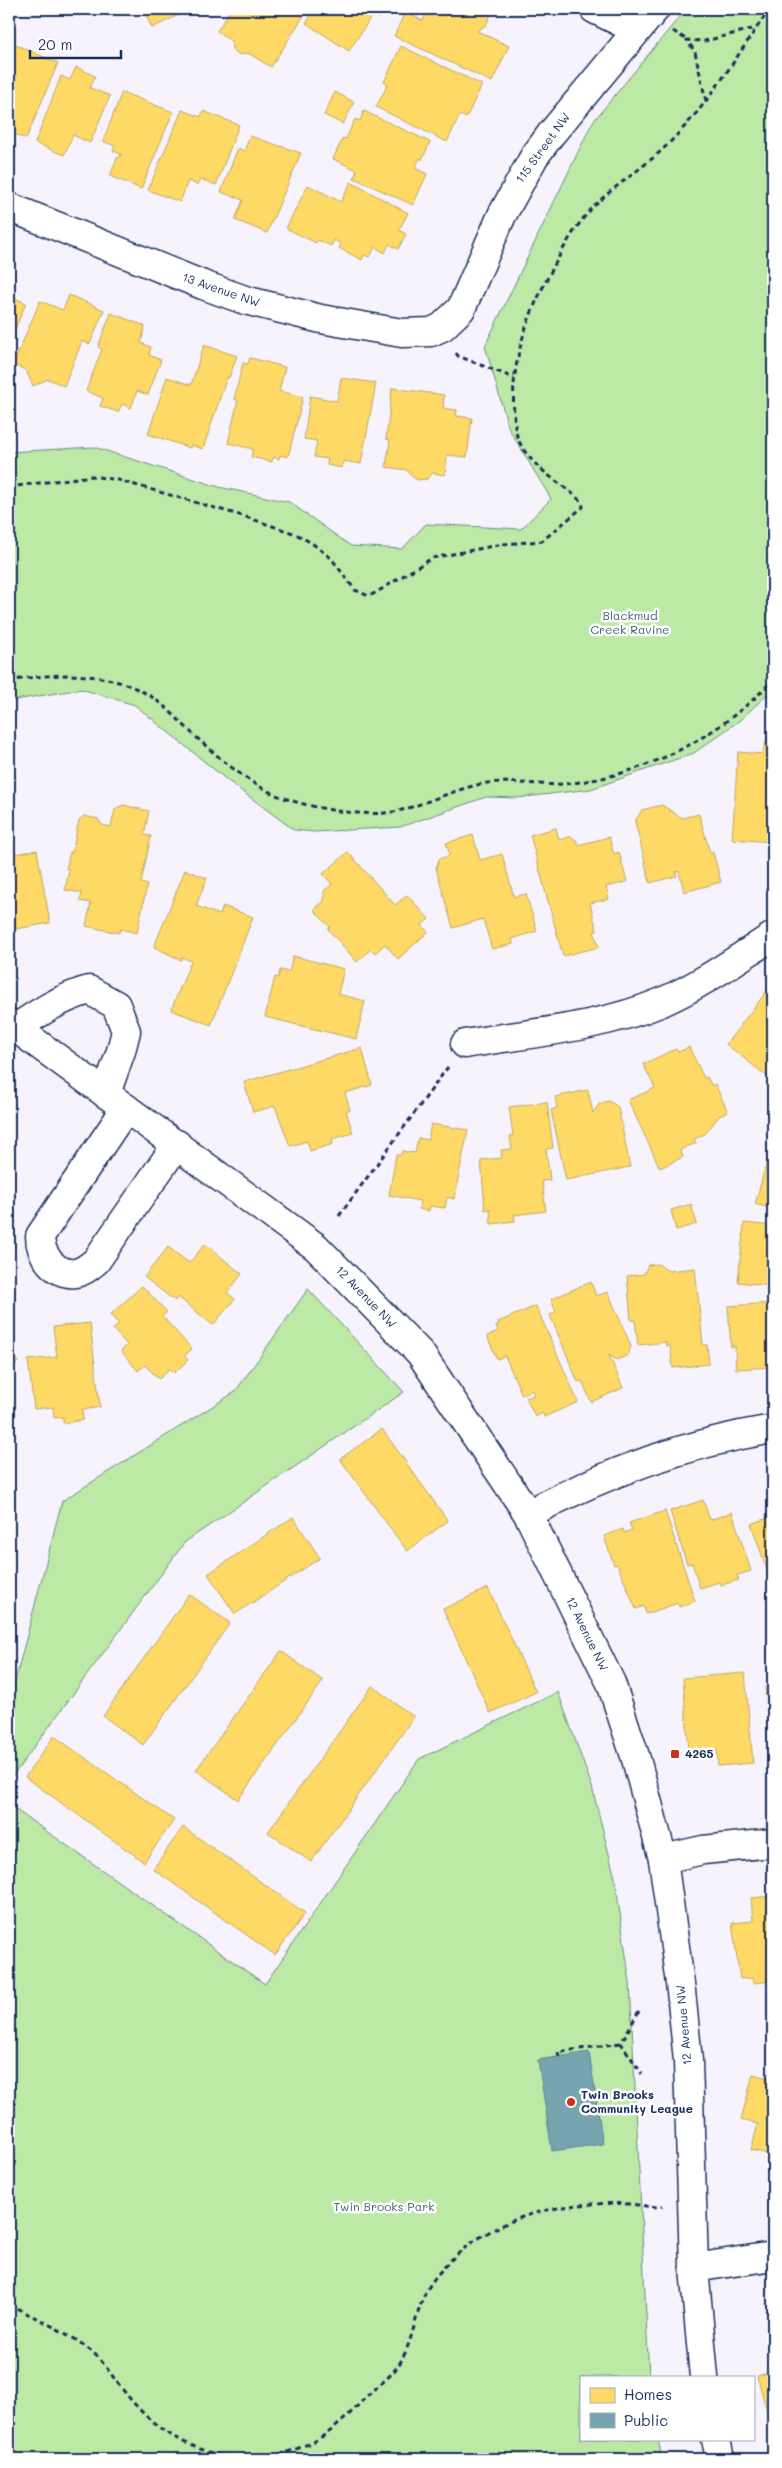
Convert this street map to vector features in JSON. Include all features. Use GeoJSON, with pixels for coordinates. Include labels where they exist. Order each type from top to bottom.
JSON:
{"type":"FeatureCollection","features":[{"type":"Feature","properties":{"kind":"street"},"geometry":{"type":"LineString","coordinates":[[594,9],[637,30]]}},
{"type":"Feature","properties":{"kind":"street","name":"115 Street NW"},"geometry":{"type":"LineString","coordinates":[[442,328],[461,309],[502,215],[534,157],[654,9]]}},
{"type":"Feature","properties":{"kind":"street","name":"13 Avenue NW"},"geometry":{"type":"LineString","coordinates":[[9,207],[203,286],[245,300],[321,319],[402,333],[431,332],[442,328]]}},
{"type":"Feature","properties":{"kind":"street"},"geometry":{"type":"LineString","coordinates":[[465,1044],[588,1024],[631,1013],[679,994],[773,936]]}},
{"type":"Feature","properties":{"kind":"street","name":"12 Avenue NW"},"geometry":{"type":"LineString","coordinates":[[178,1144],[96,1261],[82,1271],[75,1273],[56,1268],[43,1254],[40,1236],[116,1101],[121,1051],[126,1031],[116,1005],[89,990],[66,996],[12,1026],[116,1101],[178,1144],[316,1246],[369,1298],[420,1353],[528,1514],[611,1684],[636,1759],[663,1858],[681,1991],[688,2061],[694,2268],[704,2376]]}},
{"type":"Feature","properties":{"kind":"street"},"geometry":{"type":"LineString","coordinates":[[528,1514],[587,1484],[686,1448],[773,1429]]}},
{"type":"Feature","properties":{"kind":"street"},"geometry":{"type":"LineString","coordinates":[[663,1858],[702,1850],[773,1843]]}},
{"type":"Feature","properties":{"kind":"street"},"geometry":{"type":"LineString","coordinates":[[694,2268],[773,2256]]}},
{"type":"Feature","properties":{"kind":"street"},"geometry":{"type":"LineString","coordinates":[[716,2440],[720,2459]]}},
{"type":"Feature","properties":{"kind":"path"},"geometry":{"type":"LineString","coordinates":[[9,487],[92,476],[118,480],[246,516],[296,534],[313,544],[332,558],[355,590],[368,596],[432,558],[503,544],[542,541],[580,510],[582,503],[577,496],[537,468],[518,441],[515,427],[514,378],[527,320],[562,251],[586,214],[613,189],[659,153],[706,101],[741,54],[770,9]]}},
{"type":"Feature","properties":{"kind":"path"},"geometry":{"type":"LineString","coordinates":[[706,101],[696,52],[687,40],[705,41],[757,28]]}},
{"type":"Feature","properties":{"kind":"path"},"geometry":{"type":"LineString","coordinates":[[442,328],[458,356],[514,378]]}},
{"type":"Feature","properties":{"kind":"path"},"geometry":{"type":"LineString","coordinates":[[9,681],[68,675],[103,678],[125,683],[146,693],[230,765],[266,790],[320,808],[361,813],[399,811],[486,783],[561,784],[608,778],[676,754],[749,706],[773,680]]}},
{"type":"Feature","properties":{"kind":"path"},"geometry":{"type":"LineString","coordinates":[[340,1216],[465,1044]]}},
{"type":"Feature","properties":{"kind":"path"},"geometry":{"type":"LineString","coordinates":[[621,2043],[639,2011]]}},
{"type":"Feature","properties":{"kind":"path"},"geometry":{"type":"LineString","coordinates":[[559,2057],[558,2052],[621,2043]]}},
{"type":"Feature","properties":{"kind":"path"},"geometry":{"type":"LineString","coordinates":[[621,2043],[642,2074]]}},
{"type":"Feature","properties":{"kind":"path"},"geometry":{"type":"LineString","coordinates":[[9,2304],[65,2334],[93,2352],[143,2414],[155,2426],[171,2436],[216,2455],[240,2458],[263,2457],[302,2446],[330,2431],[396,2368],[406,2352],[423,2298],[428,2290],[459,2252],[488,2232],[517,2218],[558,2207],[631,2204],[649,2208],[664,2206]]}},
{"type":"Feature","properties":{"kind":"green space","name":"Blackmud Creek Ravine"},"geometry":{"type":"Polygon","coordinates":[[[686,9],[773,9],[773,689],[740,720],[694,753],[591,789],[517,798],[486,797],[400,827],[315,832],[294,830],[227,780],[135,705],[81,689],[9,701],[9,452],[94,447],[219,487],[289,502],[351,546],[402,549],[426,524],[521,529],[551,499],[509,429],[485,346],[592,123],[686,9]]]}},
{"type":"Feature","properties":{"kind":"green space"},"geometry":{"type":"Polygon","coordinates":[[[308,1289],[404,1392],[185,1542],[9,1781],[9,1704],[62,1501],[235,1392],[308,1289]]]}},
{"type":"Feature","properties":{"kind":"green space","name":"Twin Brooks Park"},"geometry":{"type":"Polygon","coordinates":[[[558,1692],[592,1787],[615,1878],[630,1983],[649,2376],[580,2376],[580,2440],[658,2440],[662,2459],[9,2459],[9,1805],[265,1984],[419,1759],[558,1692]]]}},
{"type":"Feature","properties":{"kind":"building: Homes"},"geometry":{"type":"Polygon","coordinates":[[[143,9],[191,9],[152,28],[143,9]]]}},
{"type":"Feature","properties":{"kind":"building: Homes"},"geometry":{"type":"Polygon","coordinates":[[[231,9],[308,9],[271,67],[248,53],[240,55],[232,49],[231,41],[217,31],[231,9]]]}},
{"type":"Feature","properties":{"kind":"building: Homes"},"geometry":{"type":"Polygon","coordinates":[[[315,9],[385,9],[379,18],[373,14],[349,51],[306,23],[315,9]]]}},
{"type":"Feature","properties":{"kind":"building: Homes"},"geometry":{"type":"Polygon","coordinates":[[[428,9],[488,9],[490,16],[486,25],[477,31],[509,46],[492,82],[394,36],[405,12],[423,21],[428,9]]]}},
{"type":"Feature","properties":{"kind":"building: Homes"},"geometry":{"type":"Polygon","coordinates":[[[14,44],[58,63],[26,139],[9,132],[9,56],[14,44]]]}},
{"type":"Feature","properties":{"kind":"building: Homes"},"geometry":{"type":"Polygon","coordinates":[[[401,46],[482,85],[466,118],[460,115],[447,142],[376,107],[388,84],[384,82],[401,46]]]}},
{"type":"Feature","properties":{"kind":"building: Homes"},"geometry":{"type":"Polygon","coordinates":[[[76,67],[95,76],[90,88],[110,96],[90,143],[73,135],[64,155],[35,143],[61,76],[70,80],[76,67]]]}},
{"type":"Feature","properties":{"kind":"building: Homes"},"geometry":{"type":"Polygon","coordinates":[[[122,92],[173,112],[141,189],[110,176],[117,158],[121,154],[113,151],[115,146],[103,141],[122,92]]]}},
{"type":"Feature","properties":{"kind":"building: Homes"},"geometry":{"type":"Polygon","coordinates":[[[335,92],[354,102],[343,124],[324,115],[335,92]]]}},
{"type":"Feature","properties":{"kind":"building: Homes"},"geometry":{"type":"Polygon","coordinates":[[[182,110],[201,117],[203,111],[239,125],[216,185],[200,179],[198,185],[188,181],[180,202],[148,190],[182,110]]]}},
{"type":"Feature","properties":{"kind":"building: Homes"},"geometry":{"type":"Polygon","coordinates":[[[364,111],[430,142],[422,160],[420,158],[415,168],[427,174],[413,205],[354,178],[357,170],[333,159],[343,138],[346,139],[355,119],[360,121],[364,111]]]}},
{"type":"Feature","properties":{"kind":"building: Homes"},"geometry":{"type":"Polygon","coordinates":[[[250,136],[301,153],[267,233],[235,220],[243,200],[221,192],[238,148],[244,151],[250,136]]]}},
{"type":"Feature","properties":{"kind":"building: Homes"},"geometry":{"type":"Polygon","coordinates":[[[351,182],[408,213],[399,230],[406,234],[398,249],[389,244],[385,253],[375,247],[370,257],[364,255],[362,260],[339,248],[341,244],[334,240],[331,246],[318,240],[316,243],[286,228],[308,185],[341,202],[351,182]]]}},
{"type":"Feature","properties":{"kind":"building: Homes"},"geometry":{"type":"Polygon","coordinates":[[[9,288],[13,290],[10,296],[26,303],[9,343],[9,288]]]}},
{"type":"Feature","properties":{"kind":"building: Homes"},"geometry":{"type":"Polygon","coordinates":[[[69,295],[104,310],[90,344],[82,341],[64,386],[48,379],[33,386],[26,370],[13,365],[40,301],[63,310],[69,295]]]}},
{"type":"Feature","properties":{"kind":"building: Homes"},"geometry":{"type":"Polygon","coordinates":[[[111,313],[145,326],[141,343],[151,347],[149,355],[161,360],[148,395],[137,391],[131,408],[122,404],[118,412],[100,406],[103,398],[86,391],[102,349],[98,347],[111,313]]]}},
{"type":"Feature","properties":{"kind":"building: Homes"},"geometry":{"type":"Polygon","coordinates":[[[204,345],[237,356],[229,378],[227,377],[203,449],[191,445],[190,448],[148,434],[167,377],[191,385],[204,345]]]}},
{"type":"Feature","properties":{"kind":"building: Homes"},"geometry":{"type":"Polygon","coordinates":[[[250,358],[285,367],[279,391],[303,397],[288,457],[280,455],[279,459],[273,457],[272,462],[251,457],[253,449],[228,443],[238,400],[234,399],[243,363],[248,364],[250,358]]]}},
{"type":"Feature","properties":{"kind":"building: Homes"},"geometry":{"type":"Polygon","coordinates":[[[341,378],[376,383],[361,464],[343,461],[342,468],[327,465],[328,459],[314,457],[317,441],[304,439],[310,396],[337,401],[341,378]]]}},
{"type":"Feature","properties":{"kind":"building: Homes"},"geometry":{"type":"Polygon","coordinates":[[[392,388],[444,395],[443,408],[457,410],[456,416],[472,418],[467,457],[447,455],[445,475],[433,473],[427,479],[418,480],[411,476],[407,470],[386,467],[390,440],[386,439],[392,388]]]}},
{"type":"Feature","properties":{"kind":"building: Homes"},"geometry":{"type":"Polygon","coordinates":[[[771,728],[773,729],[773,842],[732,839],[738,752],[762,754],[771,728]]]}},
{"type":"Feature","properties":{"kind":"building: Homes"},"geometry":{"type":"Polygon","coordinates":[[[123,805],[149,811],[144,835],[151,836],[141,883],[147,885],[137,933],[120,929],[119,933],[86,926],[91,903],[80,901],[82,893],[65,890],[69,869],[66,869],[70,852],[72,853],[79,820],[84,816],[98,819],[102,825],[111,827],[115,809],[123,805]]]}},
{"type":"Feature","properties":{"kind":"building: Homes"},"geometry":{"type":"Polygon","coordinates":[[[662,805],[682,818],[699,814],[710,853],[713,852],[721,882],[684,892],[679,871],[676,872],[677,876],[650,883],[635,821],[642,810],[662,805]]]}},
{"type":"Feature","properties":{"kind":"building: Homes"},"geometry":{"type":"Polygon","coordinates":[[[556,828],[559,840],[571,836],[577,841],[578,845],[609,837],[614,854],[619,852],[627,882],[606,887],[609,899],[590,903],[597,931],[594,932],[599,947],[563,956],[530,835],[556,828]]]}},
{"type":"Feature","properties":{"kind":"building: Homes"},"geometry":{"type":"Polygon","coordinates":[[[473,835],[480,860],[502,854],[514,897],[526,894],[537,931],[512,939],[513,944],[492,949],[483,919],[453,928],[436,868],[439,859],[450,855],[446,843],[473,835]]]}},
{"type":"Feature","properties":{"kind":"building: Homes"},"geometry":{"type":"Polygon","coordinates":[[[14,845],[15,854],[37,850],[50,923],[16,929],[12,907],[9,907],[9,846],[14,845]]]}},
{"type":"Feature","properties":{"kind":"building: Homes"},"geometry":{"type":"Polygon","coordinates":[[[348,852],[395,905],[407,895],[429,919],[422,925],[428,932],[398,959],[385,944],[375,953],[371,949],[357,962],[314,910],[324,901],[324,891],[332,884],[323,874],[348,852]]]}},
{"type":"Feature","properties":{"kind":"building: Homes"},"geometry":{"type":"Polygon","coordinates":[[[185,870],[207,878],[196,906],[220,915],[223,906],[253,917],[211,1025],[171,1010],[191,961],[182,957],[181,960],[154,947],[185,870]]]}},
{"type":"Feature","properties":{"kind":"building: Homes"},"geometry":{"type":"Polygon","coordinates":[[[293,956],[344,969],[338,994],[365,1001],[356,1039],[265,1017],[275,977],[278,978],[280,970],[289,972],[293,956]]]}},
{"type":"Feature","properties":{"kind":"building: Homes"},"geometry":{"type":"Polygon","coordinates":[[[767,991],[773,996],[773,1081],[726,1044],[767,991]]]}},
{"type":"Feature","properties":{"kind":"building: Homes"},"geometry":{"type":"Polygon","coordinates":[[[689,1047],[704,1078],[707,1077],[712,1086],[715,1084],[728,1112],[719,1116],[705,1134],[694,1139],[696,1143],[680,1150],[683,1157],[660,1168],[628,1100],[655,1088],[643,1064],[676,1049],[678,1052],[689,1047]]]}},
{"type":"Feature","properties":{"kind":"building: Homes"},"geometry":{"type":"Polygon","coordinates":[[[362,1048],[372,1085],[345,1093],[350,1110],[346,1111],[353,1133],[332,1139],[333,1144],[310,1151],[307,1141],[290,1146],[275,1106],[253,1112],[244,1082],[362,1048]]]}},
{"type":"Feature","properties":{"kind":"building: Homes"},"geometry":{"type":"Polygon","coordinates":[[[588,1090],[593,1113],[600,1103],[609,1101],[618,1107],[630,1167],[566,1180],[551,1110],[557,1108],[555,1097],[588,1090]]]}},
{"type":"Feature","properties":{"kind":"building: Homes"},"geometry":{"type":"Polygon","coordinates":[[[547,1102],[553,1148],[546,1149],[550,1180],[542,1181],[546,1211],[514,1215],[515,1221],[491,1224],[490,1209],[485,1210],[481,1160],[502,1158],[501,1150],[512,1149],[510,1136],[513,1135],[509,1107],[547,1102]]]}},
{"type":"Feature","properties":{"kind":"building: Homes"},"geometry":{"type":"Polygon","coordinates":[[[431,1124],[468,1130],[454,1199],[447,1197],[445,1208],[430,1206],[429,1211],[419,1209],[420,1201],[389,1195],[396,1155],[401,1155],[402,1151],[415,1153],[418,1138],[428,1140],[431,1124]]]}},
{"type":"Feature","properties":{"kind":"building: Homes"},"geometry":{"type":"Polygon","coordinates":[[[773,1144],[773,1209],[755,1204],[773,1144]]]}},
{"type":"Feature","properties":{"kind":"building: Homes"},"geometry":{"type":"Polygon","coordinates":[[[691,1204],[697,1224],[676,1230],[671,1210],[691,1204]]]}},
{"type":"Feature","properties":{"kind":"building: Homes"},"geometry":{"type":"Polygon","coordinates":[[[744,1223],[773,1226],[773,1286],[738,1282],[744,1223]]]}},
{"type":"Feature","properties":{"kind":"building: Homes"},"geometry":{"type":"Polygon","coordinates":[[[205,1244],[242,1274],[227,1293],[235,1299],[213,1325],[178,1297],[175,1301],[144,1277],[168,1247],[189,1263],[205,1244]]]}},
{"type":"Feature","properties":{"kind":"building: Homes"},"geometry":{"type":"Polygon","coordinates":[[[658,1264],[668,1271],[695,1268],[703,1345],[707,1345],[709,1364],[673,1368],[670,1346],[666,1346],[666,1342],[638,1345],[635,1320],[631,1320],[627,1276],[644,1274],[648,1265],[658,1264]]]}},
{"type":"Feature","properties":{"kind":"building: Homes"},"geometry":{"type":"Polygon","coordinates":[[[591,1282],[596,1296],[608,1292],[631,1346],[628,1355],[617,1360],[609,1355],[623,1388],[591,1402],[582,1381],[578,1382],[550,1315],[556,1312],[551,1299],[591,1282]]]}},
{"type":"Feature","properties":{"kind":"building: Homes"},"geometry":{"type":"Polygon","coordinates":[[[142,1286],[167,1312],[162,1316],[192,1349],[184,1356],[188,1360],[174,1373],[170,1368],[159,1379],[145,1365],[138,1371],[121,1351],[127,1345],[113,1329],[119,1324],[110,1315],[142,1286]]]}},
{"type":"Feature","properties":{"kind":"building: Homes"},"geometry":{"type":"Polygon","coordinates":[[[773,1303],[773,1367],[736,1369],[735,1346],[731,1347],[728,1306],[773,1303]]]}},
{"type":"Feature","properties":{"kind":"building: Homes"},"geometry":{"type":"Polygon","coordinates":[[[536,1306],[578,1402],[544,1417],[543,1413],[535,1417],[526,1398],[534,1395],[532,1390],[522,1395],[505,1356],[497,1359],[487,1336],[498,1331],[496,1326],[499,1325],[498,1322],[536,1306]]]}},
{"type":"Feature","properties":{"kind":"building: Homes"},"geometry":{"type":"Polygon","coordinates":[[[90,1323],[100,1407],[82,1410],[83,1420],[63,1423],[63,1417],[54,1418],[53,1407],[34,1409],[28,1360],[57,1357],[53,1327],[90,1323]]]}},
{"type":"Feature","properties":{"kind":"building: Homes"},"geometry":{"type":"Polygon","coordinates":[[[9,1353],[18,1362],[9,1371],[9,1353]]]}},
{"type":"Feature","properties":{"kind":"building: Homes"},"geometry":{"type":"Polygon","coordinates":[[[382,1429],[448,1521],[407,1551],[340,1459],[382,1429]]]}},
{"type":"Feature","properties":{"kind":"building: Homes"},"geometry":{"type":"Polygon","coordinates":[[[703,1500],[710,1520],[732,1512],[751,1571],[737,1575],[739,1580],[721,1585],[719,1582],[700,1588],[692,1563],[687,1564],[670,1511],[703,1500]]]}},
{"type":"Feature","properties":{"kind":"building: Homes"},"geometry":{"type":"Polygon","coordinates":[[[665,1511],[695,1601],[679,1607],[678,1603],[646,1614],[644,1606],[636,1609],[617,1564],[614,1565],[604,1536],[623,1529],[624,1533],[632,1530],[629,1523],[665,1511]]]}},
{"type":"Feature","properties":{"kind":"building: Homes"},"geometry":{"type":"Polygon","coordinates":[[[773,1516],[773,1587],[751,1524],[773,1516]]]}},
{"type":"Feature","properties":{"kind":"building: Homes"},"geometry":{"type":"Polygon","coordinates":[[[293,1517],[320,1558],[235,1614],[208,1574],[293,1517]]]}},
{"type":"Feature","properties":{"kind":"building: Homes"},"geometry":{"type":"Polygon","coordinates":[[[488,1588],[536,1692],[490,1713],[443,1609],[488,1588]]]}},
{"type":"Feature","properties":{"kind":"building: Homes"},"geometry":{"type":"Polygon","coordinates":[[[189,1594],[230,1623],[143,1745],[103,1716],[189,1594]]]}},
{"type":"Feature","properties":{"kind":"building: Homes"},"geometry":{"type":"Polygon","coordinates":[[[281,1651],[323,1681],[238,1800],[196,1770],[281,1651]]]}},
{"type":"Feature","properties":{"kind":"building: Homes"},"geometry":{"type":"Polygon","coordinates":[[[745,1673],[753,1763],[718,1766],[717,1750],[689,1752],[683,1678],[745,1673]]]}},
{"type":"Feature","properties":{"kind":"building: Homes"},"geometry":{"type":"Polygon","coordinates":[[[372,1686],[414,1717],[311,1862],[268,1832],[372,1686]]]}},
{"type":"Feature","properties":{"kind":"building: Homes"},"geometry":{"type":"Polygon","coordinates":[[[765,1687],[773,1687],[773,1740],[768,1741],[765,1687]]]}},
{"type":"Feature","properties":{"kind":"building: Homes"},"geometry":{"type":"Polygon","coordinates":[[[54,1736],[174,1820],[144,1862],[25,1777],[54,1736]]]}},
{"type":"Feature","properties":{"kind":"building: Homes"},"geometry":{"type":"Polygon","coordinates":[[[183,1827],[305,1913],[275,1955],[153,1869],[183,1827]]]}},
{"type":"Feature","properties":{"kind":"building: Homes"},"geometry":{"type":"Polygon","coordinates":[[[773,1896],[773,1981],[753,1983],[753,1978],[740,1979],[732,1923],[753,1921],[751,1898],[773,1896]]]}},
{"type":"Feature","properties":{"kind":"building: Homes"},"geometry":{"type":"Polygon","coordinates":[[[773,2071],[773,2155],[751,2150],[758,2124],[741,2120],[753,2074],[770,2078],[773,2071]]]}},
{"type":"Feature","properties":{"kind":"building: Homes"},"geometry":{"type":"Polygon","coordinates":[[[773,2371],[773,2432],[757,2376],[773,2371]]]}},
{"type":"Feature","properties":{"kind":"building: Public","name":"Twin Brooks Community League"},"geometry":{"type":"Polygon","coordinates":[[[589,2052],[603,2144],[552,2151],[538,2060],[589,2052]]]}},
{"type":"Feature","properties":{"kind":"place","name":"4265"},"geometry":{"type":"Point","coordinates":[675,1754]}},
{"type":"Feature","properties":{"kind":"place","name":"Twin Brooks Community League"},"geometry":{"type":"Point","coordinates":[571,2102]}}]}
